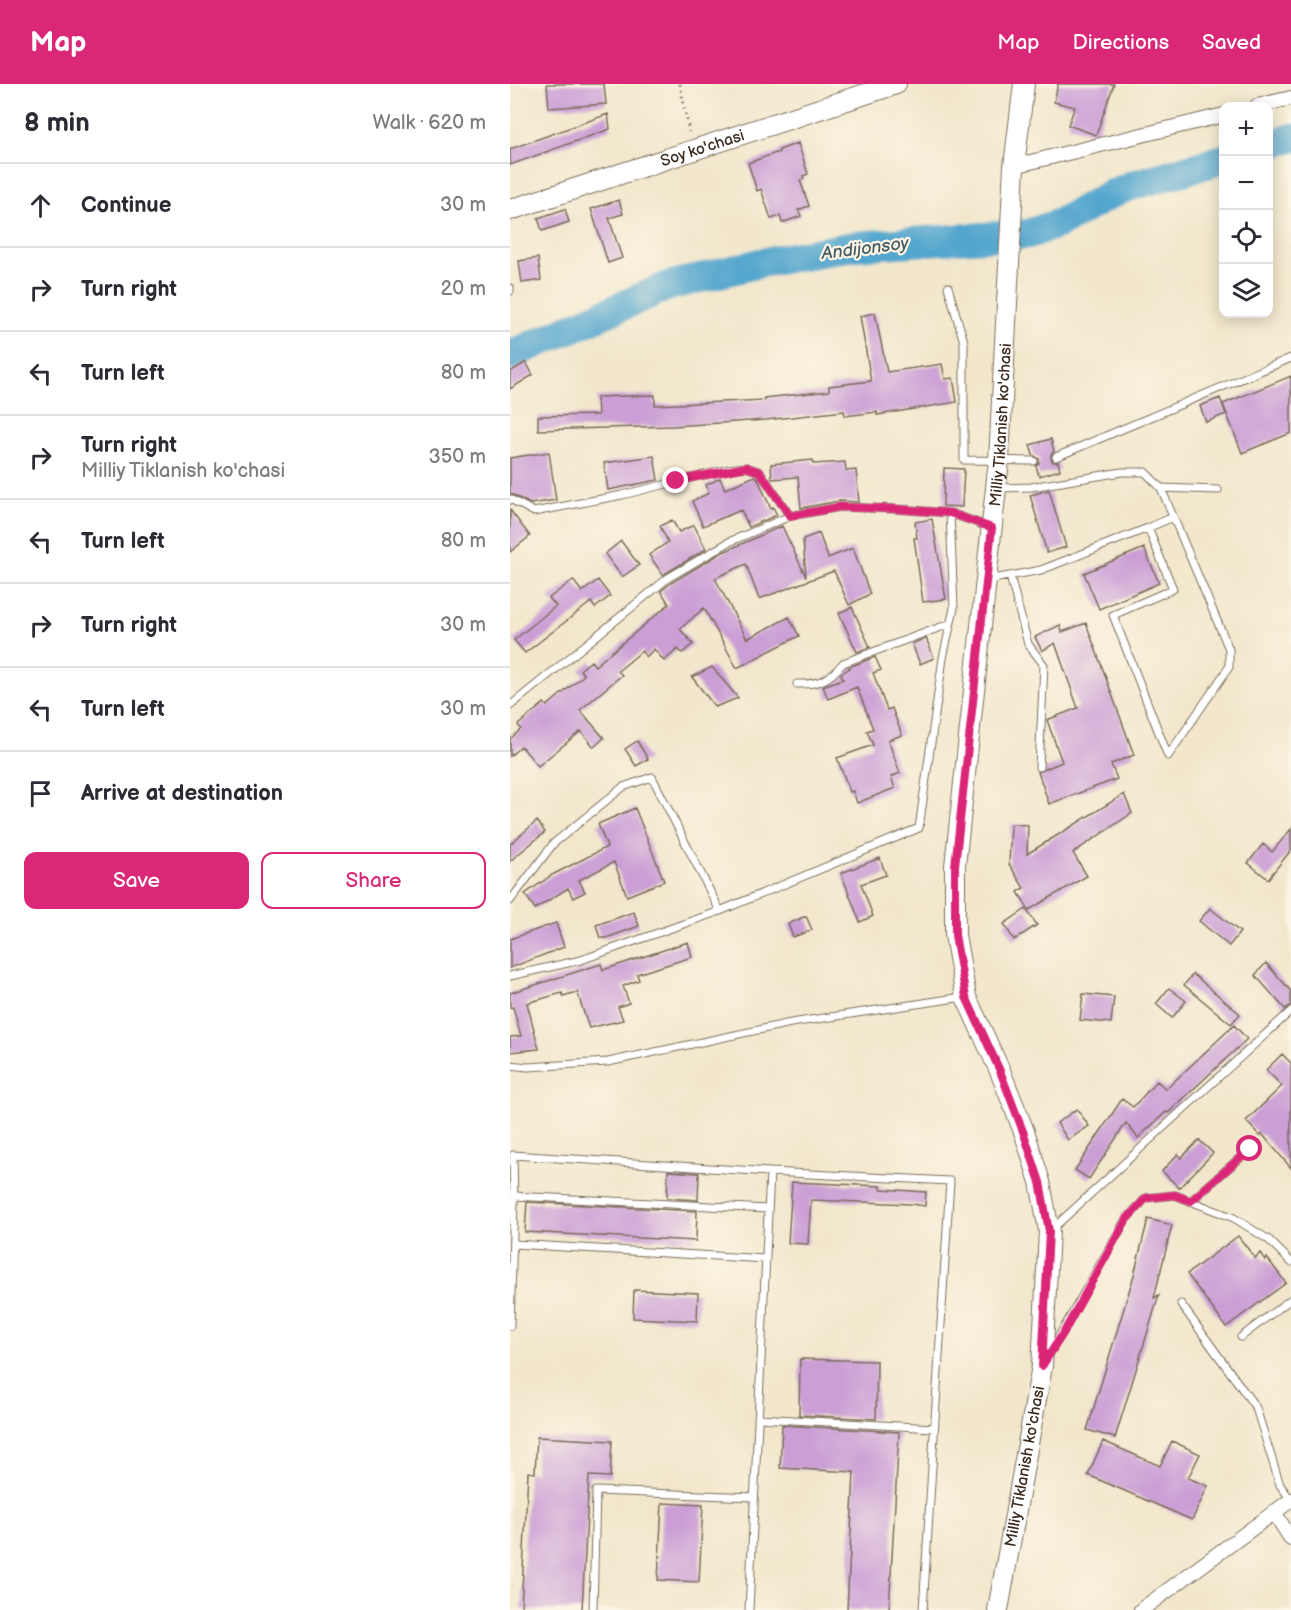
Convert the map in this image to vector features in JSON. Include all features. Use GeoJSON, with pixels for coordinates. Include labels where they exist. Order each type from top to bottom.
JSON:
{"type":"FeatureCollection","features":[{"type":"Feature","properties":{"kind":"main road","name":"Soy ko'chasi"},"geometry":{"type":"LineString","coordinates":[[510,210],[896,84]]}},
{"type":"Feature","properties":{"kind":"main road","name":"Milliy Tiklanish ko'chasi"},"geometry":{"type":"LineString","coordinates":[[998,1610],[1042,1366],[1049,1231],[1040,1182],[1024,1134],[1000,1071],[966,997],[955,935],[955,866],[999,460],[1014,166],[1024,84]]}},
{"type":"Feature","properties":{"kind":"street"},"geometry":{"type":"LineString","coordinates":[[1273,102],[1291,98]]}},
{"type":"Feature","properties":{"kind":"street"},"geometry":{"type":"LineString","coordinates":[[1014,166],[1219,116]]}},
{"type":"Feature","properties":{"kind":"street"},"geometry":{"type":"LineString","coordinates":[[1141,1610],[1162,1604],[1291,1500]]}},
{"type":"Feature","properties":{"kind":"street"},"geometry":{"type":"LineString","coordinates":[[1274,1512],[1291,1539]]}},
{"type":"Feature","properties":{"kind":"lane"},"geometry":{"type":"LineString","coordinates":[[948,287],[964,342],[964,460],[1034,461]]}},
{"type":"Feature","properties":{"kind":"lane"},"geometry":{"type":"LineString","coordinates":[[1056,457],[1291,358]]}},
{"type":"Feature","properties":{"kind":"lane"},"geometry":{"type":"LineString","coordinates":[[510,499],[534,512],[746,467],[760,472],[790,516]]}},
{"type":"Feature","properties":{"kind":"lane"},"geometry":{"type":"LineString","coordinates":[[996,488],[1031,487],[1122,472],[1145,472],[1161,488],[1229,649],[1229,667],[1168,756],[1113,615],[1173,589],[1148,528]]}},
{"type":"Feature","properties":{"kind":"lane"},"geometry":{"type":"LineString","coordinates":[[1161,488],[1218,490]]}},
{"type":"Feature","properties":{"kind":"lane"},"geometry":{"type":"LineString","coordinates":[[510,706],[668,578],[729,542],[790,516],[840,507],[950,513],[992,528]]}},
{"type":"Feature","properties":{"kind":"lane"},"geometry":{"type":"LineString","coordinates":[[510,976],[581,960],[720,911],[919,828],[949,624],[954,608],[950,513]]}},
{"type":"Feature","properties":{"kind":"lane"},"geometry":{"type":"LineString","coordinates":[[986,581],[1041,570],[1173,517]]}},
{"type":"Feature","properties":{"kind":"lane"},"geometry":{"type":"LineString","coordinates":[[1010,576],[1028,644],[1044,665],[1039,767]]}},
{"type":"Feature","properties":{"kind":"lane"},"geometry":{"type":"LineString","coordinates":[[797,684],[811,685],[832,677],[843,663],[949,624]]}},
{"type":"Feature","properties":{"kind":"lane"},"geometry":{"type":"LineString","coordinates":[[510,901],[553,844],[623,787],[652,777],[720,911]]}},
{"type":"Feature","properties":{"kind":"lane"},"geometry":{"type":"LineString","coordinates":[[510,1065],[528,1067],[608,1062],[791,1023],[966,997]]}},
{"type":"Feature","properties":{"kind":"lane"},"geometry":{"type":"LineString","coordinates":[[1049,1231],[1291,1011]]}},
{"type":"Feature","properties":{"kind":"lane"},"geometry":{"type":"LineString","coordinates":[[1191,1201],[1250,1149]]}},
{"type":"Feature","properties":{"kind":"lane"},"geometry":{"type":"LineString","coordinates":[[510,1326],[513,1155],[770,1172],[950,1180],[922,1610]]}},
{"type":"Feature","properties":{"kind":"lane"},"geometry":{"type":"LineString","coordinates":[[749,1610],[770,1172]]}},
{"type":"Feature","properties":{"kind":"lane"},"geometry":{"type":"LineString","coordinates":[[1042,1366],[1064,1332],[1126,1220],[1146,1198],[1175,1195],[1234,1218],[1269,1240],[1291,1262]]}},
{"type":"Feature","properties":{"kind":"lane"},"geometry":{"type":"LineString","coordinates":[[514,1196],[768,1209]]}},
{"type":"Feature","properties":{"kind":"lane"},"geometry":{"type":"LineString","coordinates":[[513,1244],[766,1259]]}},
{"type":"Feature","properties":{"kind":"lane"},"geometry":{"type":"LineString","coordinates":[[1241,1336],[1291,1299]]}},
{"type":"Feature","properties":{"kind":"lane"},"geometry":{"type":"LineString","coordinates":[[1181,1304],[1256,1408],[1280,1485],[1291,1500]]}},
{"type":"Feature","properties":{"kind":"lane"},"geometry":{"type":"LineString","coordinates":[[758,1418],[934,1428]]}},
{"type":"Feature","properties":{"kind":"lane"},"geometry":{"type":"LineString","coordinates":[[592,1610],[597,1491],[754,1497]]}},
{"type":"Feature","properties":{"kind":"path"},"geometry":{"type":"LineString","coordinates":[[681,84],[692,151]]}},
{"type":"Feature","properties":{"kind":"building"},"geometry":{"type":"Polygon","coordinates":[[[547,84],[604,84],[606,104],[549,108],[547,84]]]}},
{"type":"Feature","properties":{"kind":"building"},"geometry":{"type":"Polygon","coordinates":[[[1058,84],[1114,84],[1096,135],[1068,125],[1075,107],[1054,102],[1058,84]]]}},
{"type":"Feature","properties":{"kind":"building"},"geometry":{"type":"Polygon","coordinates":[[[608,114],[610,129],[510,165],[510,149],[608,114]]]}},
{"type":"Feature","properties":{"kind":"building"},"geometry":{"type":"Polygon","coordinates":[[[798,143],[808,174],[800,180],[809,206],[798,210],[801,216],[782,223],[780,216],[771,219],[761,189],[757,191],[748,163],[798,143]]]}},
{"type":"Feature","properties":{"kind":"building"},"geometry":{"type":"Polygon","coordinates":[[[619,200],[623,214],[609,218],[622,258],[608,263],[591,209],[619,200]]]}},
{"type":"Feature","properties":{"kind":"building"},"geometry":{"type":"Polygon","coordinates":[[[565,209],[569,222],[542,231],[538,218],[565,209]]]}},
{"type":"Feature","properties":{"kind":"building"},"geometry":{"type":"Polygon","coordinates":[[[538,258],[541,280],[522,283],[519,261],[538,258]]]}},
{"type":"Feature","properties":{"kind":"building"},"geometry":{"type":"Polygon","coordinates":[[[875,313],[887,372],[942,364],[945,379],[953,378],[957,402],[877,415],[877,412],[845,416],[844,411],[766,420],[673,426],[538,430],[538,416],[598,415],[597,397],[655,395],[655,405],[765,400],[764,398],[829,391],[829,386],[871,381],[860,316],[875,313]]]}},
{"type":"Feature","properties":{"kind":"building"},"geometry":{"type":"Polygon","coordinates":[[[526,362],[533,375],[510,389],[510,372],[526,362]]]}},
{"type":"Feature","properties":{"kind":"building"},"geometry":{"type":"Polygon","coordinates":[[[1291,376],[1291,433],[1242,453],[1223,404],[1291,376]]]}},
{"type":"Feature","properties":{"kind":"building"},"geometry":{"type":"Polygon","coordinates":[[[1220,398],[1226,414],[1206,422],[1200,406],[1220,398]]]}},
{"type":"Feature","properties":{"kind":"building"},"geometry":{"type":"Polygon","coordinates":[[[1051,439],[1054,452],[1051,454],[1051,459],[1053,462],[1058,462],[1060,470],[1039,476],[1036,466],[1039,459],[1033,455],[1030,445],[1051,439]]]}},
{"type":"Feature","properties":{"kind":"building"},"geometry":{"type":"Polygon","coordinates":[[[549,452],[556,500],[530,504],[510,493],[510,458],[549,452]]]}},
{"type":"Feature","properties":{"kind":"building"},"geometry":{"type":"Polygon","coordinates":[[[654,456],[658,480],[608,490],[604,463],[654,456]]]}},
{"type":"Feature","properties":{"kind":"building"},"geometry":{"type":"Polygon","coordinates":[[[813,460],[813,464],[845,462],[846,471],[856,470],[859,502],[839,501],[801,508],[798,477],[772,479],[771,464],[813,460]]]}},
{"type":"Feature","properties":{"kind":"building"},"geometry":{"type":"Polygon","coordinates":[[[944,468],[964,469],[962,507],[943,506],[944,468]]]}},
{"type":"Feature","properties":{"kind":"building"},"geometry":{"type":"Polygon","coordinates":[[[755,476],[771,509],[773,507],[777,515],[749,527],[741,510],[703,526],[692,501],[709,493],[706,485],[720,478],[725,489],[755,476]]]}},
{"type":"Feature","properties":{"kind":"building"},"geometry":{"type":"Polygon","coordinates":[[[1049,490],[1066,547],[1047,553],[1030,495],[1049,490]]]}},
{"type":"Feature","properties":{"kind":"building"},"geometry":{"type":"Polygon","coordinates":[[[510,510],[530,536],[510,552],[510,510]]]}},
{"type":"Feature","properties":{"kind":"building"},"geometry":{"type":"Polygon","coordinates":[[[932,519],[946,599],[923,602],[914,538],[917,538],[915,522],[932,519]]]}},
{"type":"Feature","properties":{"kind":"building"},"geometry":{"type":"Polygon","coordinates":[[[672,520],[679,532],[694,525],[706,549],[663,575],[649,555],[668,542],[660,526],[672,520]]]}},
{"type":"Feature","properties":{"kind":"building"},"geometry":{"type":"Polygon","coordinates":[[[782,526],[806,577],[803,539],[819,533],[828,558],[853,548],[870,594],[849,605],[834,571],[759,599],[746,564],[715,578],[747,639],[789,617],[799,636],[737,668],[704,608],[680,629],[693,644],[682,653],[678,649],[664,661],[654,649],[646,657],[642,651],[618,671],[622,675],[580,710],[604,738],[594,747],[581,731],[538,766],[521,746],[510,756],[510,739],[521,729],[518,725],[544,703],[547,706],[584,675],[580,670],[591,661],[595,666],[669,604],[661,591],[721,553],[782,526]]]}},
{"type":"Feature","properties":{"kind":"building"},"geometry":{"type":"Polygon","coordinates":[[[621,541],[639,565],[622,577],[605,554],[621,541]]]}},
{"type":"Feature","properties":{"kind":"building"},"geometry":{"type":"Polygon","coordinates":[[[1144,548],[1159,583],[1099,609],[1084,573],[1144,548]]]}},
{"type":"Feature","properties":{"kind":"building"},"geometry":{"type":"Polygon","coordinates":[[[573,580],[582,592],[598,580],[610,596],[595,608],[591,602],[525,653],[514,640],[556,606],[549,598],[573,580]]]}},
{"type":"Feature","properties":{"kind":"building"},"geometry":{"type":"Polygon","coordinates":[[[852,607],[870,647],[857,652],[839,613],[852,607]]]}},
{"type":"Feature","properties":{"kind":"building"},"geometry":{"type":"Polygon","coordinates":[[[1086,623],[1134,755],[1111,764],[1117,779],[1049,804],[1038,772],[1062,762],[1047,720],[1078,708],[1055,643],[1042,651],[1035,637],[1060,625],[1062,632],[1086,623]]]}},
{"type":"Feature","properties":{"kind":"building"},"geometry":{"type":"Polygon","coordinates":[[[926,638],[934,658],[920,664],[912,644],[926,638]]]}},
{"type":"Feature","properties":{"kind":"building"},"geometry":{"type":"Polygon","coordinates":[[[875,657],[881,670],[873,673],[887,710],[892,708],[902,735],[888,740],[900,773],[891,777],[895,788],[857,803],[853,791],[850,792],[837,758],[873,745],[867,731],[873,729],[857,687],[828,699],[823,686],[843,679],[841,674],[849,667],[875,657]]]}},
{"type":"Feature","properties":{"kind":"building"},"geometry":{"type":"Polygon","coordinates":[[[712,667],[738,698],[715,707],[692,677],[712,667]]]}},
{"type":"Feature","properties":{"kind":"building"},"geometry":{"type":"Polygon","coordinates":[[[637,741],[648,759],[636,766],[625,749],[637,741]]]}},
{"type":"Feature","properties":{"kind":"building"},"geometry":{"type":"Polygon","coordinates":[[[1124,794],[1132,813],[1073,853],[1087,876],[1029,910],[1018,892],[1024,888],[1009,864],[1011,824],[1028,825],[1027,854],[1124,794]]]}},
{"type":"Feature","properties":{"kind":"building"},"geometry":{"type":"Polygon","coordinates":[[[635,808],[664,881],[627,896],[614,862],[579,880],[585,892],[573,898],[568,888],[535,909],[525,894],[552,875],[607,847],[598,824],[635,808]]]}},
{"type":"Feature","properties":{"kind":"building"},"geometry":{"type":"Polygon","coordinates":[[[537,821],[545,832],[510,861],[510,844],[537,821]]]}},
{"type":"Feature","properties":{"kind":"building"},"geometry":{"type":"Polygon","coordinates":[[[1291,829],[1291,850],[1268,879],[1248,863],[1263,844],[1272,852],[1291,829]]]}},
{"type":"Feature","properties":{"kind":"building"},"geometry":{"type":"Polygon","coordinates":[[[880,858],[886,875],[861,884],[873,916],[860,922],[841,873],[880,858]]]}},
{"type":"Feature","properties":{"kind":"building"},"geometry":{"type":"Polygon","coordinates":[[[1210,908],[1240,932],[1229,946],[1199,921],[1210,908]]]}},
{"type":"Feature","properties":{"kind":"building"},"geometry":{"type":"Polygon","coordinates":[[[1026,909],[1037,925],[1014,940],[1004,924],[1026,909]]]}},
{"type":"Feature","properties":{"kind":"building"},"geometry":{"type":"Polygon","coordinates":[[[634,912],[639,926],[600,938],[596,925],[634,912]]]}},
{"type":"Feature","properties":{"kind":"building"},"geometry":{"type":"Polygon","coordinates":[[[806,916],[812,930],[793,937],[788,924],[806,916]]]}},
{"type":"Feature","properties":{"kind":"building"},"geometry":{"type":"Polygon","coordinates":[[[556,923],[564,947],[510,968],[510,939],[556,923]]]}},
{"type":"Feature","properties":{"kind":"building"},"geometry":{"type":"Polygon","coordinates":[[[688,942],[692,957],[637,974],[639,980],[623,986],[629,1003],[618,1007],[623,1020],[589,1028],[577,992],[563,996],[562,993],[527,1003],[539,1049],[510,1052],[510,1037],[521,1036],[513,1007],[510,1008],[510,993],[601,964],[603,970],[688,942]]]}},
{"type":"Feature","properties":{"kind":"building"},"geometry":{"type":"Polygon","coordinates":[[[1266,963],[1291,991],[1291,1005],[1285,1009],[1255,975],[1266,963]]]}},
{"type":"Feature","properties":{"kind":"building"},"geometry":{"type":"Polygon","coordinates":[[[1193,974],[1240,1014],[1231,1024],[1184,985],[1193,974]]]}},
{"type":"Feature","properties":{"kind":"building"},"geometry":{"type":"Polygon","coordinates":[[[1169,988],[1186,1001],[1172,1018],[1156,1004],[1169,988]]]}},
{"type":"Feature","properties":{"kind":"building"},"geometry":{"type":"Polygon","coordinates":[[[1083,994],[1114,997],[1111,1023],[1080,1020],[1083,994]]]}},
{"type":"Feature","properties":{"kind":"building"},"geometry":{"type":"Polygon","coordinates":[[[1234,1025],[1247,1039],[1168,1113],[1166,1112],[1138,1138],[1126,1123],[1089,1179],[1075,1170],[1122,1099],[1133,1107],[1157,1081],[1166,1089],[1234,1025]]]}},
{"type":"Feature","properties":{"kind":"building"},"geometry":{"type":"Polygon","coordinates":[[[1282,1054],[1291,1063],[1291,1168],[1262,1134],[1260,1136],[1246,1121],[1282,1086],[1266,1070],[1282,1054]]]}},
{"type":"Feature","properties":{"kind":"building"},"geometry":{"type":"Polygon","coordinates":[[[1077,1109],[1089,1126],[1068,1140],[1057,1123],[1077,1109]]]}},
{"type":"Feature","properties":{"kind":"building"},"geometry":{"type":"Polygon","coordinates":[[[1199,1140],[1213,1153],[1179,1188],[1162,1171],[1178,1154],[1181,1158],[1199,1140]]]}},
{"type":"Feature","properties":{"kind":"building"},"geometry":{"type":"Polygon","coordinates":[[[668,1171],[699,1173],[698,1200],[667,1198],[668,1171]]]}},
{"type":"Feature","properties":{"kind":"building"},"geometry":{"type":"Polygon","coordinates":[[[792,1182],[881,1186],[881,1189],[926,1192],[925,1206],[811,1200],[808,1244],[788,1243],[792,1182]]]}},
{"type":"Feature","properties":{"kind":"building"},"geometry":{"type":"Polygon","coordinates":[[[527,1202],[697,1211],[696,1241],[525,1232],[527,1202]]]}},
{"type":"Feature","properties":{"kind":"building"},"geometry":{"type":"Polygon","coordinates":[[[1148,1219],[1172,1225],[1154,1298],[1159,1295],[1115,1438],[1087,1430],[1134,1275],[1148,1219]]]}},
{"type":"Feature","properties":{"kind":"building"},"geometry":{"type":"Polygon","coordinates":[[[1238,1236],[1255,1258],[1260,1253],[1265,1260],[1267,1258],[1286,1283],[1226,1327],[1187,1274],[1238,1236]]]}},
{"type":"Feature","properties":{"kind":"building"},"geometry":{"type":"Polygon","coordinates":[[[634,1290],[698,1293],[697,1321],[633,1318],[634,1290]]]}},
{"type":"Feature","properties":{"kind":"building"},"geometry":{"type":"Polygon","coordinates":[[[800,1359],[877,1361],[876,1419],[799,1415],[800,1359]]]}},
{"type":"Feature","properties":{"kind":"building"},"geometry":{"type":"Polygon","coordinates":[[[782,1425],[899,1432],[889,1610],[847,1610],[854,1472],[780,1468],[782,1425]]]}},
{"type":"Feature","properties":{"kind":"building"},"geometry":{"type":"Polygon","coordinates":[[[537,1437],[612,1441],[610,1477],[589,1476],[582,1610],[521,1610],[528,1472],[535,1473],[537,1437]]]}},
{"type":"Feature","properties":{"kind":"building"},"geometry":{"type":"Polygon","coordinates":[[[1103,1441],[1160,1466],[1172,1441],[1200,1454],[1188,1478],[1208,1486],[1192,1520],[1088,1475],[1103,1441]]]}},
{"type":"Feature","properties":{"kind":"building"},"geometry":{"type":"Polygon","coordinates":[[[662,1503],[703,1505],[699,1582],[658,1580],[662,1503]]]}},
{"type":"Feature","properties":{"kind":"waterway","name":"Andijonsoy"},"geometry":{"type":"LineString","coordinates":[[1273,143],[1291,138]]}},
{"type":"Feature","properties":{"kind":"waterway","name":"Andijonsoy"},"geometry":{"type":"LineString","coordinates":[[510,355],[668,286],[760,263],[854,246],[1028,234],[1060,223],[1111,194],[1130,186],[1219,160]]}},
{"type":"Feature","properties":{"kind":"route"},"geometry":{"type":"LineString","coordinates":[[676,481],[746,467],[760,472],[790,516],[840,507],[896,509],[950,513],[992,528],[955,866],[955,935],[966,997],[1000,1071],[1040,1182],[1049,1231],[1042,1366],[1064,1332],[1126,1220],[1146,1198],[1175,1195],[1191,1201],[1250,1149]]}}]}
